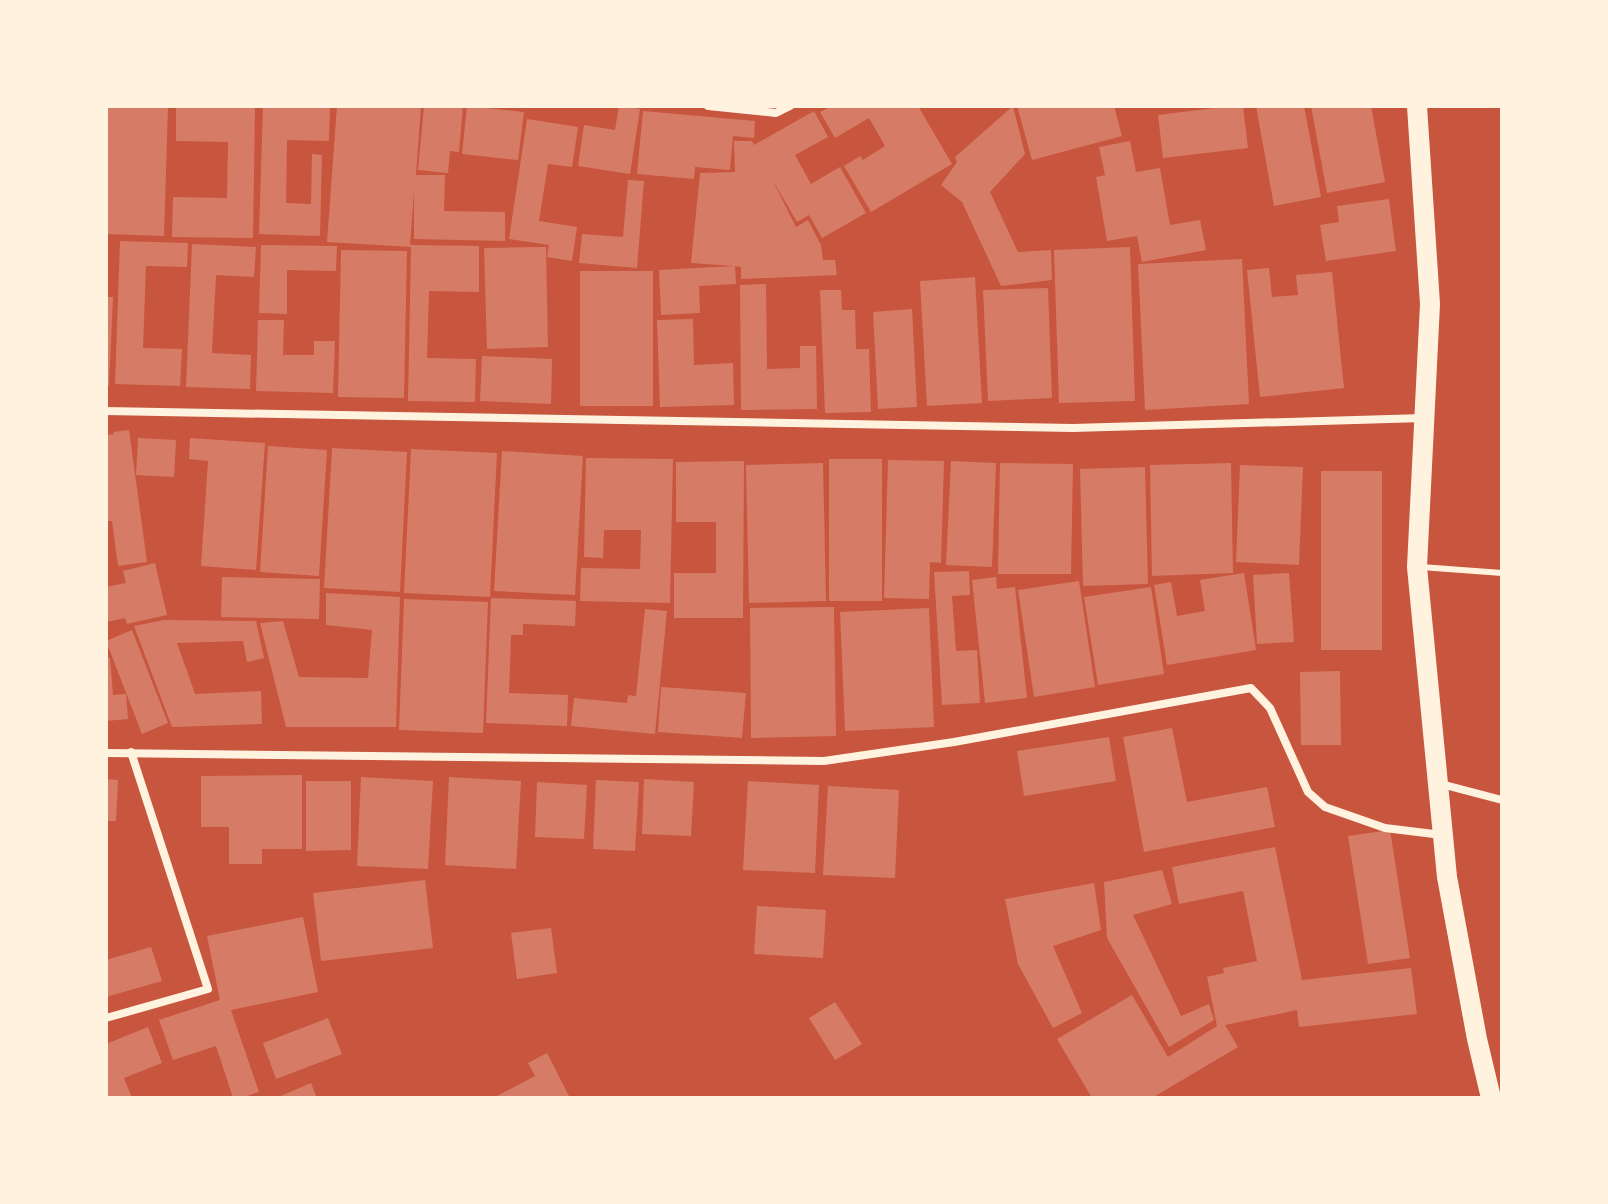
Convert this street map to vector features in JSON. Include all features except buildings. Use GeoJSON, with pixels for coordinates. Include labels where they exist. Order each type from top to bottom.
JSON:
{"type":"FeatureCollection","features":[{"type":"Feature","properties":{"kind":"main road"},"geometry":{"type":"LineString","coordinates":[[1417,106],[1430,304],[1417,567],[1447,877],[1491,1098]]}},
{"type":"Feature","properties":{"kind":"street"},"geometry":{"type":"LineString","coordinates":[[708,106],[776,113],[790,106]]}},
{"type":"Feature","properties":{"kind":"street"},"geometry":{"type":"LineString","coordinates":[[106,411],[1073,428],[1424,418]]}},
{"type":"Feature","properties":{"kind":"street"},"geometry":{"type":"LineString","coordinates":[[106,753],[824,761],[954,742],[1251,688],[1270,708],[1308,792],[1325,807],[1385,828],[1444,836]]}},
{"type":"Feature","properties":{"kind":"street"},"geometry":{"type":"LineString","coordinates":[[106,1018],[208,989],[131,752]]}},
{"type":"Feature","properties":{"kind":"street"},"geometry":{"type":"LineString","coordinates":[[1439,783],[1502,800]]}},
{"type":"Feature","properties":{"kind":"lane"},"geometry":{"type":"LineString","coordinates":[[1417,567],[1502,573]]}}]}
